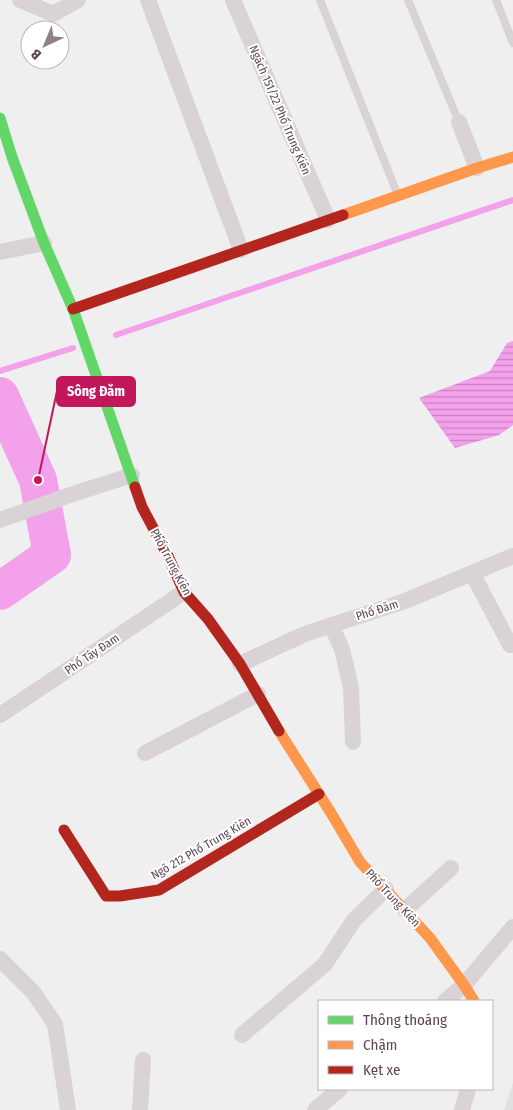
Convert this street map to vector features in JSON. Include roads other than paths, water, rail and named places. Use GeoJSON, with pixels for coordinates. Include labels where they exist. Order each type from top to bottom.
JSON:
{"type":"FeatureCollection","features":[{"type":"Feature","properties":{"kind":"street"},"geometry":{"type":"LineString","coordinates":[[20,0],[53,14],[78,0]]}},
{"type":"Feature","properties":{"kind":"street"},"geometry":{"type":"LineString","coordinates":[[148,0],[241,250]]}},
{"type":"Feature","properties":{"kind":"street","name":"Ngách 151/22 Phố Trung Kiên"},"geometry":{"type":"LineString","coordinates":[[233,0],[328,220]]}},
{"type":"Feature","properties":{"kind":"street","name":"Phố Trung Kiên"},"geometry":{"type":"LineString","coordinates":[[0,118],[12,157],[44,243],[74,313],[142,507],[168,556],[184,592],[208,619],[240,664],[360,862],[430,938],[473,1000]]}},
{"type":"Feature","properties":{"kind":"street"},"geometry":{"type":"LineString","coordinates":[[459,122],[477,168]]}},
{"type":"Feature","properties":{"kind":"street"},"geometry":{"type":"LineString","coordinates":[[74,313],[241,250],[513,157]]}},
{"type":"Feature","properties":{"kind":"street"},"geometry":{"type":"LineString","coordinates":[[0,252],[44,243]]}},
{"type":"Feature","properties":{"kind":"street"},"geometry":{"type":"LineString","coordinates":[[0,520],[132,475]]}},
{"type":"Feature","properties":{"kind":"street","name":"Phố Đăm"},"geometry":{"type":"LineString","coordinates":[[240,664],[305,634],[405,601],[513,556]]}},
{"type":"Feature","properties":{"kind":"street"},"geometry":{"type":"LineString","coordinates":[[472,573],[510,645]]}},
{"type":"Feature","properties":{"kind":"street","name":"Phố Tây Đam"},"geometry":{"type":"LineString","coordinates":[[0,715],[184,592]]}},
{"type":"Feature","properties":{"kind":"street"},"geometry":{"type":"LineString","coordinates":[[331,625],[342,649],[351,688],[353,742]]}},
{"type":"Feature","properties":{"kind":"street"},"geometry":{"type":"LineString","coordinates":[[145,753],[258,694]]}},
{"type":"Feature","properties":{"kind":"street","name":"Ngõ 212 Phố Trung Kiên"},"geometry":{"type":"LineString","coordinates":[[64,830],[106,896],[120,896],[159,890],[319,794]]}},
{"type":"Feature","properties":{"kind":"street"},"geometry":{"type":"LineString","coordinates":[[405,910],[451,868]]}},
{"type":"Feature","properties":{"kind":"street"},"geometry":{"type":"LineString","coordinates":[[242,1035],[325,964],[354,920],[386,889]]}},
{"type":"Feature","properties":{"kind":"street"},"geometry":{"type":"LineString","coordinates":[[446,1000],[464,985],[513,927]]}},
{"type":"Feature","properties":{"kind":"street"},"geometry":{"type":"LineString","coordinates":[[0,959],[32,992],[55,1024],[68,1110]]}},
{"type":"Feature","properties":{"kind":"street"},"geometry":{"type":"LineString","coordinates":[[140,1110],[143,1060]]}},
{"type":"Feature","properties":{"kind":"street"},"geometry":{"type":"LineString","coordinates":[[314,1110],[339,1090]]}},
{"type":"Feature","properties":{"kind":"street"},"geometry":{"type":"LineString","coordinates":[[462,1110],[468,1090]]}},
{"type":"Feature","properties":{"kind":"lane"},"geometry":{"type":"LineString","coordinates":[[320,0],[398,195]]}},
{"type":"Feature","properties":{"kind":"lane"},"geometry":{"type":"LineString","coordinates":[[408,0],[459,122]]}},
{"type":"Feature","properties":{"kind":"lane"},"geometry":{"type":"LineString","coordinates":[[496,0],[513,43]]}},
{"type":"Feature","properties":{"kind":"waterway"},"geometry":{"type":"LineString","coordinates":[[116,335],[513,200]]}},
{"type":"Feature","properties":{"kind":"waterway"},"geometry":{"type":"LineString","coordinates":[[0,371],[73,348]]}},
{"type":"Feature","properties":{"kind":"waterway"},"geometry":{"type":"LineString","coordinates":[[0,396],[38,480],[52,555],[0,591]]}},
{"type":"Feature","properties":{"kind":"place","name":"Sông Đăm"},"geometry":{"type":"Point","coordinates":[38,480]}}]}
